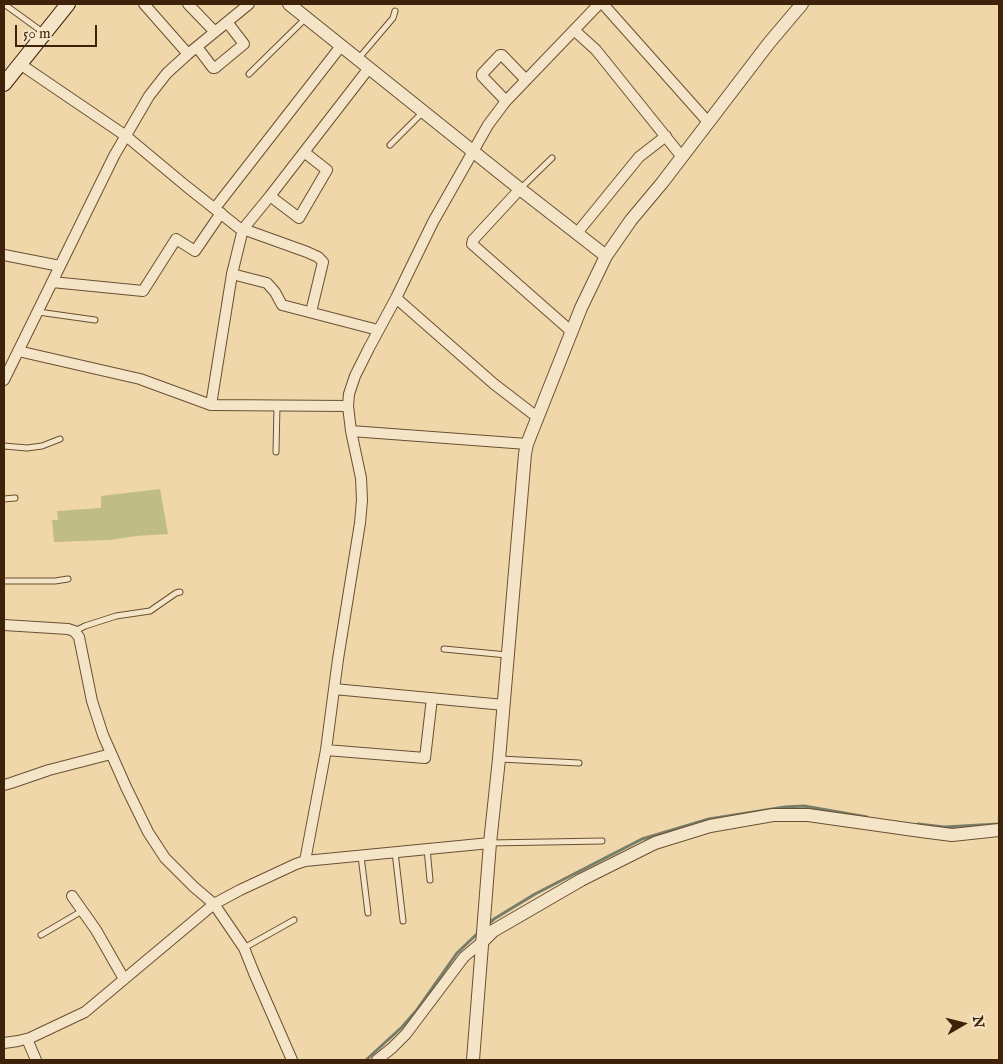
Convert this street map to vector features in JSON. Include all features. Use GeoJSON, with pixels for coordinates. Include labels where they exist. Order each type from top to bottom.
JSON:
{"type":"FeatureCollection","features":[{"type":"Feature","properties":{"kind":"main road"},"geometry":{"type":"LineString","coordinates":[[4,84],[68,4]]}},
{"type":"Feature","properties":{"kind":"street"},"geometry":{"type":"LineString","coordinates":[[144,4],[188,54]]}},
{"type":"Feature","properties":{"kind":"street"},"geometry":{"type":"LineString","coordinates":[[188,4],[215,32]]}},
{"type":"Feature","properties":{"kind":"street"},"geometry":{"type":"LineString","coordinates":[[4,380],[114,156],[149,96],[167,73],[249,4]]}},
{"type":"Feature","properties":{"kind":"street"},"geometry":{"type":"LineString","coordinates":[[289,4],[606,256]]}},
{"type":"Feature","properties":{"kind":"street"},"geometry":{"type":"LineString","coordinates":[[305,861],[326,750],[360,524],[361,478],[350,431],[348,406],[349,394],[355,376],[434,222],[488,125],[506,101],[599,4]]}},
{"type":"Feature","properties":{"kind":"street"},"geometry":{"type":"LineString","coordinates":[[603,4],[708,122]]}},
{"type":"Feature","properties":{"kind":"street"},"geometry":{"type":"LineString","coordinates":[[473,1060],[490,843],[527,444],[581,308],[606,256],[631,220],[769,43],[802,4]]}},
{"type":"Feature","properties":{"kind":"street"},"geometry":{"type":"LineString","coordinates":[[197,47],[213,68],[216,68],[244,44],[227,22]]}},
{"type":"Feature","properties":{"kind":"street"},"geometry":{"type":"LineString","coordinates":[[574,30],[596,50],[682,157]]}},
{"type":"Feature","properties":{"kind":"street"},"geometry":{"type":"LineString","coordinates":[[52,282],[143,291],[176,239],[195,251],[218,210],[341,46]]}},
{"type":"Feature","properties":{"kind":"street"},"geometry":{"type":"LineString","coordinates":[[506,101],[482,76],[500,55],[502,54],[526,80]]}},
{"type":"Feature","properties":{"kind":"street"},"geometry":{"type":"LineString","coordinates":[[20,64],[126,136],[240,228],[318,257],[323,262],[311,312]]}},
{"type":"Feature","properties":{"kind":"street"},"geometry":{"type":"LineString","coordinates":[[211,405],[232,274],[243,229],[369,68]]}},
{"type":"Feature","properties":{"kind":"street"},"geometry":{"type":"LineString","coordinates":[[577,233],[640,157],[666,136]]}},
{"type":"Feature","properties":{"kind":"street"},"geometry":{"type":"LineString","coordinates":[[270,196],[299,218],[326,170],[304,152]]}},
{"type":"Feature","properties":{"kind":"street"},"geometry":{"type":"LineString","coordinates":[[520,189],[473,240],[472,244],[572,332]]}},
{"type":"Feature","properties":{"kind":"street"},"geometry":{"type":"LineString","coordinates":[[4,255],[60,266]]}},
{"type":"Feature","properties":{"kind":"street"},"geometry":{"type":"LineString","coordinates":[[232,274],[268,283],[282,305],[378,330]]}},
{"type":"Feature","properties":{"kind":"street"},"geometry":{"type":"LineString","coordinates":[[396,298],[494,384],[537,417]]}},
{"type":"Feature","properties":{"kind":"street"},"geometry":{"type":"LineString","coordinates":[[18,351],[140,379],[211,405],[348,406]]}},
{"type":"Feature","properties":{"kind":"street"},"geometry":{"type":"LineString","coordinates":[[350,431],[527,444]]}},
{"type":"Feature","properties":{"kind":"street"},"geometry":{"type":"LineString","coordinates":[[4,625],[68,629],[79,637],[92,701],[103,735],[148,832],[165,858],[214,904],[244,948],[292,1060]]}},
{"type":"Feature","properties":{"kind":"street"},"geometry":{"type":"LineString","coordinates":[[334,689],[504,705]]}},
{"type":"Feature","properties":{"kind":"street"},"geometry":{"type":"LineString","coordinates":[[326,750],[425,758],[432,698]]}},
{"type":"Feature","properties":{"kind":"street"},"geometry":{"type":"LineString","coordinates":[[4,785],[49,770],[111,754]]}},
{"type":"Feature","properties":{"kind":"street"},"geometry":{"type":"LineString","coordinates":[[377,1060],[406,1034],[483,932],[493,931],[581,880],[655,843],[710,826],[773,815],[808,815],[952,835],[999,830]]}},
{"type":"Feature","properties":{"kind":"street"},"geometry":{"type":"LineString","coordinates":[[4,1043],[26,1039],[85,1012],[214,904],[240,890],[305,861],[490,843]]}},
{"type":"Feature","properties":{"kind":"street"},"geometry":{"type":"LineString","coordinates":[[72,896],[105,944],[124,979]]}},
{"type":"Feature","properties":{"kind":"street"},"geometry":{"type":"LineString","coordinates":[[26,1039],[36,1060]]}},
{"type":"Feature","properties":{"kind":"lane"},"geometry":{"type":"LineString","coordinates":[[4,4],[44,33]]}},
{"type":"Feature","properties":{"kind":"lane"},"geometry":{"type":"LineString","coordinates":[[358,59],[394,18],[395,11]]}},
{"type":"Feature","properties":{"kind":"lane"},"geometry":{"type":"LineString","coordinates":[[249,74],[306,17]]}},
{"type":"Feature","properties":{"kind":"lane"},"geometry":{"type":"LineString","coordinates":[[390,145],[423,111]]}},
{"type":"Feature","properties":{"kind":"lane"},"geometry":{"type":"LineString","coordinates":[[520,189],[552,158]]}},
{"type":"Feature","properties":{"kind":"lane"},"geometry":{"type":"LineString","coordinates":[[38,312],[94,320]]}},
{"type":"Feature","properties":{"kind":"lane"},"geometry":{"type":"LineString","coordinates":[[276,452],[277,405]]}},
{"type":"Feature","properties":{"kind":"lane"},"geometry":{"type":"LineString","coordinates":[[4,446],[27,448],[42,446],[60,439]]}},
{"type":"Feature","properties":{"kind":"lane"},"geometry":{"type":"LineString","coordinates":[[4,499],[15,498]]}},
{"type":"Feature","properties":{"kind":"lane"},"geometry":{"type":"LineString","coordinates":[[4,581],[55,581],[68,579]]}},
{"type":"Feature","properties":{"kind":"lane"},"geometry":{"type":"LineString","coordinates":[[74,632],[85,626],[116,616],[150,611],[180,592]]}},
{"type":"Feature","properties":{"kind":"lane"},"geometry":{"type":"LineString","coordinates":[[444,649],[508,655]]}},
{"type":"Feature","properties":{"kind":"lane"},"geometry":{"type":"LineString","coordinates":[[499,759],[579,763]]}},
{"type":"Feature","properties":{"kind":"lane"},"geometry":{"type":"LineString","coordinates":[[490,843],[602,840]]}},
{"type":"Feature","properties":{"kind":"lane"},"geometry":{"type":"LineString","coordinates":[[427,849],[430,880]]}},
{"type":"Feature","properties":{"kind":"lane"},"geometry":{"type":"LineString","coordinates":[[395,852],[403,920]]}},
{"type":"Feature","properties":{"kind":"lane"},"geometry":{"type":"LineString","coordinates":[[361,856],[368,913]]}},
{"type":"Feature","properties":{"kind":"lane"},"geometry":{"type":"LineString","coordinates":[[41,934],[83,910]]}},
{"type":"Feature","properties":{"kind":"lane"},"geometry":{"type":"LineString","coordinates":[[244,948],[294,920]]}},
{"type":"Feature","properties":{"kind":"shaded area"},"geometry":{"type":"Polygon","coordinates":[[[160,489],[168,534],[110,540],[54,542],[52,520],[58,520],[57,511],[101,508],[101,496],[160,489]]]}},
{"type":"Feature","properties":{"kind":"waterway"},"geometry":{"type":"LineString","coordinates":[[488,924],[535,894],[642,839],[709,819],[785,807],[804,806],[867,817]]}},
{"type":"Feature","properties":{"kind":"waterway"},"geometry":{"type":"LineString","coordinates":[[918,824],[944,827],[999,824]]}},
{"type":"Feature","properties":{"kind":"waterway"},"geometry":{"type":"LineString","coordinates":[[366,1060],[402,1027],[416,1011],[457,953],[479,932]]}}]}
